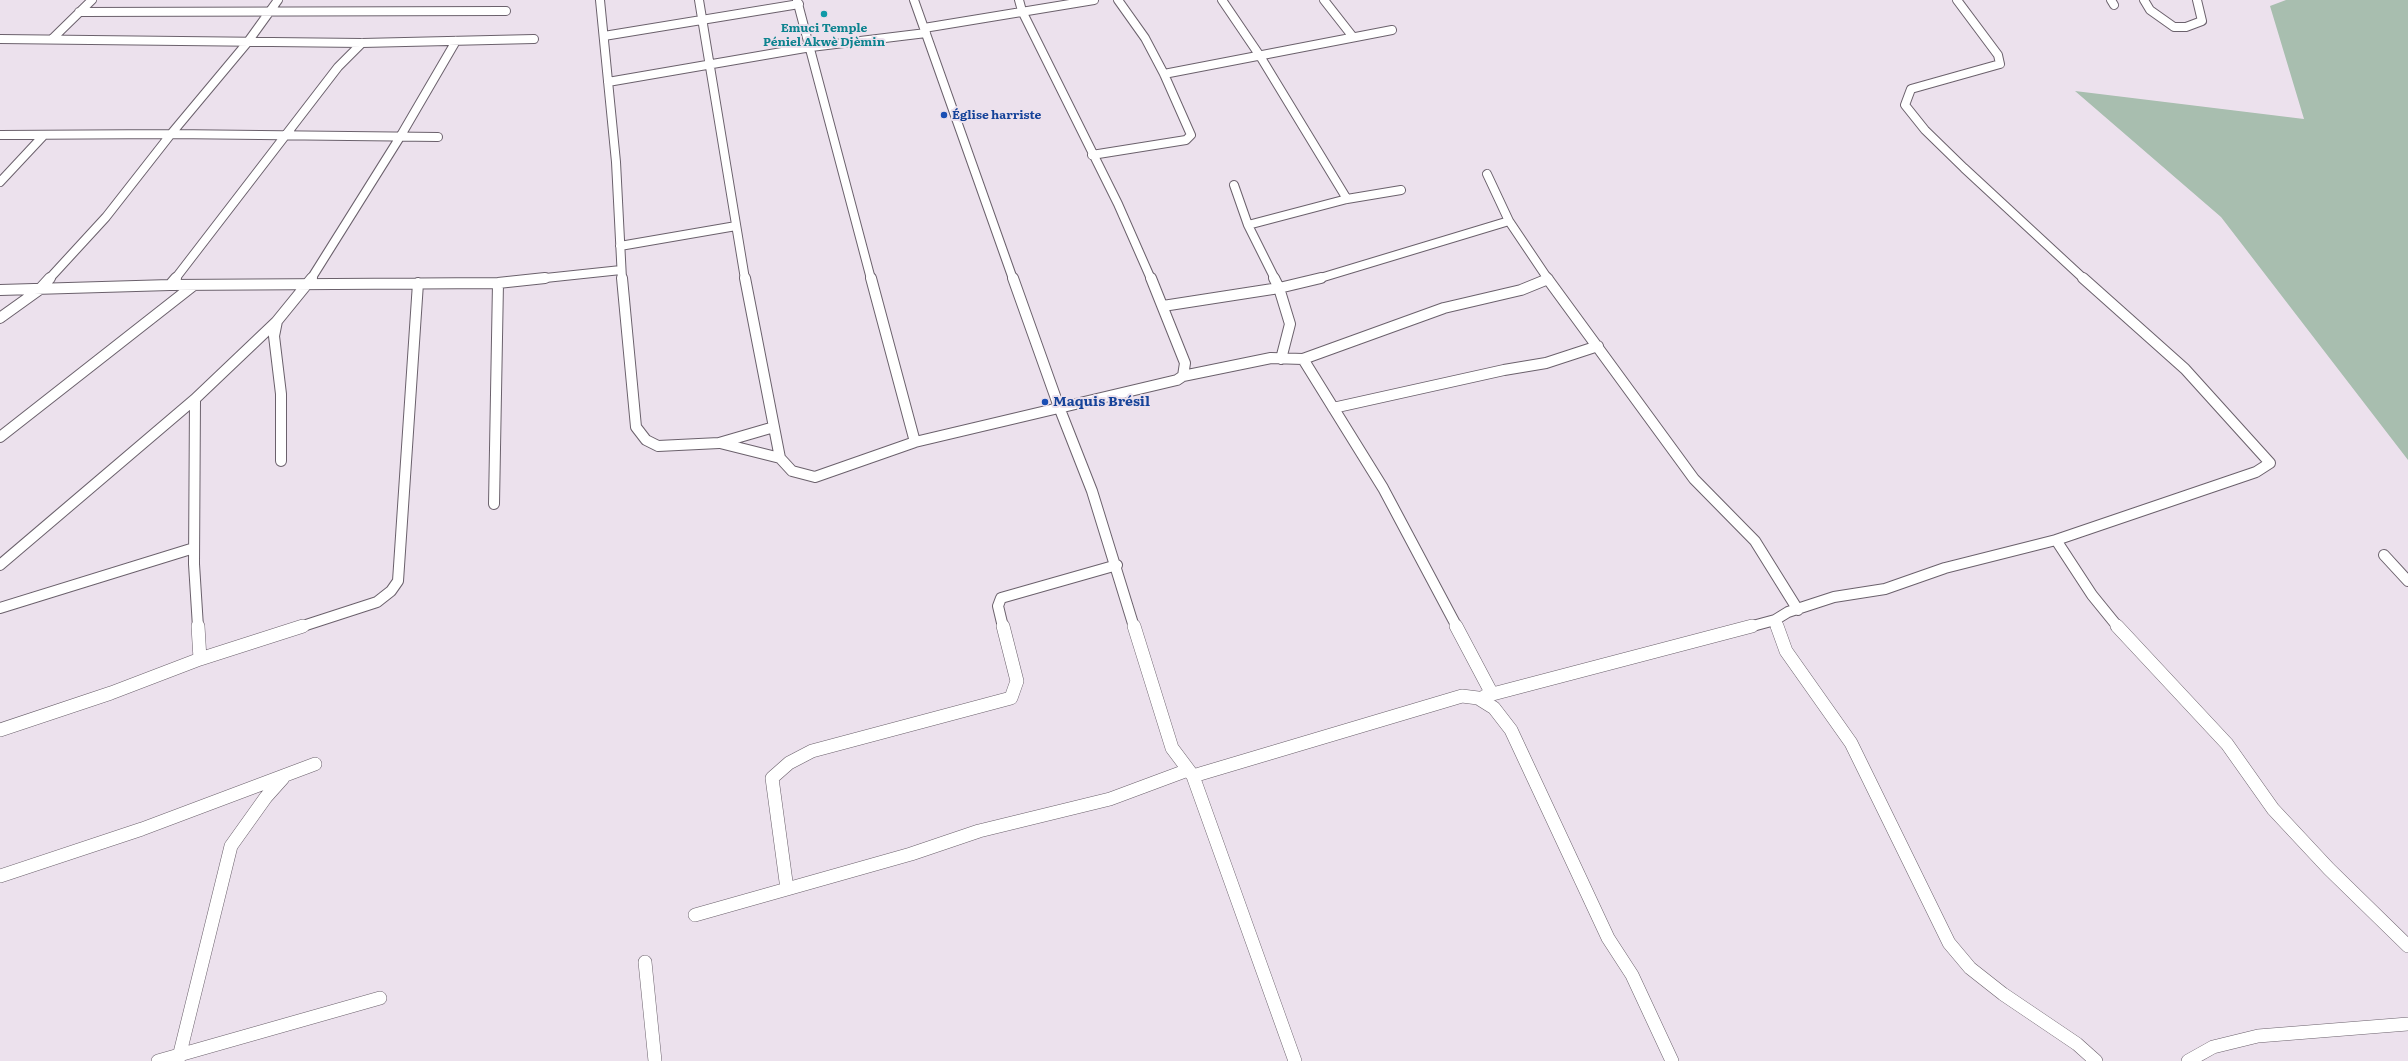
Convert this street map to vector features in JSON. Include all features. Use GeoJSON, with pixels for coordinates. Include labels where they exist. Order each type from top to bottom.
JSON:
{"type":"FeatureCollection","features":[{"type":"Feature","properties":{"kind":"street"},"geometry":{"type":"LineString","coordinates":[[52,39],[92,0]]}},
{"type":"Feature","properties":{"kind":"street"},"geometry":{"type":"LineString","coordinates":[[0,318],[38,290],[106,217],[171,134],[247,43],[278,0]]}},
{"type":"Feature","properties":{"kind":"street"},"geometry":{"type":"LineString","coordinates":[[600,0],[616,162],[621,270],[636,427],[646,440],[658,446],[720,443],[774,426]]}},
{"type":"Feature","properties":{"kind":"street"},"geometry":{"type":"LineString","coordinates":[[699,0],[711,63],[736,226],[780,458],[792,471],[815,477],[915,442],[1177,380],[1183,376],[1271,358],[1303,359],[1363,339],[1444,308],[1521,290],[1548,279]]}},
{"type":"Feature","properties":{"kind":"street"},"geometry":{"type":"LineString","coordinates":[[914,0],[1059,407],[1092,491],[1117,565],[1172,748],[1190,773],[1295,1061]]}},
{"type":"Feature","properties":{"kind":"street"},"geometry":{"type":"LineString","coordinates":[[1019,0],[1022,10],[1092,155],[1118,204],[1163,306],[1185,363],[1183,376]]}},
{"type":"Feature","properties":{"kind":"street"},"geometry":{"type":"LineString","coordinates":[[608,82],[711,63],[925,31],[1022,10],[1094,0]]}},
{"type":"Feature","properties":{"kind":"street"},"geometry":{"type":"LineString","coordinates":[[1092,155],[1186,140],[1191,135],[1164,74],[1145,38],[1118,0]]}},
{"type":"Feature","properties":{"kind":"street"},"geometry":{"type":"LineString","coordinates":[[1222,0],[1260,56],[1347,199]]}},
{"type":"Feature","properties":{"kind":"street"},"geometry":{"type":"LineString","coordinates":[[1324,0],[1354,37]]}},
{"type":"Feature","properties":{"kind":"street"},"geometry":{"type":"LineString","coordinates":[[695,915],[911,854],[979,831],[1110,799],[1190,773],[1462,696],[1478,698],[1775,620],[1834,597],[1885,589],[1945,568],[2056,540],[2256,472],[2270,463],[2185,369],[2066,263],[1975,179],[1925,130],[1905,105],[1911,88],[2000,64],[1998,55],[1957,0]]}},
{"type":"Feature","properties":{"kind":"street"},"geometry":{"type":"LineString","coordinates":[[2144,0],[2150,10],[2169,25],[2174,27],[2186,27],[2202,21],[2197,0]]}},
{"type":"Feature","properties":{"kind":"street"},"geometry":{"type":"LineString","coordinates":[[604,36],[798,2],[915,442]]}},
{"type":"Feature","properties":{"kind":"street"},"geometry":{"type":"LineString","coordinates":[[79,12],[506,11]]}},
{"type":"Feature","properties":{"kind":"street"},"geometry":{"type":"LineString","coordinates":[[1164,74],[1392,30]]}},
{"type":"Feature","properties":{"kind":"street"},"geometry":{"type":"LineString","coordinates":[[0,39],[247,43],[362,43],[534,39]]}},
{"type":"Feature","properties":{"kind":"street"},"geometry":{"type":"LineString","coordinates":[[0,564],[195,399],[277,322],[308,284],[400,137],[456,41]]}},
{"type":"Feature","properties":{"kind":"street"},"geometry":{"type":"LineString","coordinates":[[170,285],[287,136],[338,67],[362,43]]}},
{"type":"Feature","properties":{"kind":"street"},"geometry":{"type":"LineString","coordinates":[[0,135],[171,134],[438,137]]}},
{"type":"Feature","properties":{"kind":"street"},"geometry":{"type":"LineString","coordinates":[[0,182],[44,135]]}},
{"type":"Feature","properties":{"kind":"street"},"geometry":{"type":"LineString","coordinates":[[1487,174],[1509,221],[1548,279],[1598,346],[1650,421],[1694,479],[1755,541],[1798,610]]}},
{"type":"Feature","properties":{"kind":"street"},"geometry":{"type":"LineString","coordinates":[[1234,185],[1248,225],[1279,288],[1290,324],[1281,359]]}},
{"type":"Feature","properties":{"kind":"street"},"geometry":{"type":"LineString","coordinates":[[1248,225],[1347,199],[1401,190]]}},
{"type":"Feature","properties":{"kind":"street"},"geometry":{"type":"LineString","coordinates":[[1163,306],[1279,288],[1310,281],[1509,221]]}},
{"type":"Feature","properties":{"kind":"street"},"geometry":{"type":"LineString","coordinates":[[620,246],[736,226]]}},
{"type":"Feature","properties":{"kind":"street"},"geometry":{"type":"LineString","coordinates":[[0,290],[194,284],[498,283],[621,270]]}},
{"type":"Feature","properties":{"kind":"street"},"geometry":{"type":"LineString","coordinates":[[0,730],[111,693],[200,659],[377,602],[392,591],[398,581],[418,283]]}},
{"type":"Feature","properties":{"kind":"street"},"geometry":{"type":"LineString","coordinates":[[494,504],[498,283]]}},
{"type":"Feature","properties":{"kind":"street"},"geometry":{"type":"LineString","coordinates":[[0,437],[194,284]]}},
{"type":"Feature","properties":{"kind":"street"},"geometry":{"type":"LineString","coordinates":[[277,322],[274,343],[281,394],[281,461]]}},
{"type":"Feature","properties":{"kind":"street"},"geometry":{"type":"LineString","coordinates":[[1333,408],[1504,370],[1546,363],[1598,346]]}},
{"type":"Feature","properties":{"kind":"street"},"geometry":{"type":"LineString","coordinates":[[1303,359],[1383,488],[1492,694]]}},
{"type":"Feature","properties":{"kind":"street"},"geometry":{"type":"LineString","coordinates":[[195,399],[194,548],[200,659]]}},
{"type":"Feature","properties":{"kind":"street"},"geometry":{"type":"LineString","coordinates":[[720,443],[780,458]]}},
{"type":"Feature","properties":{"kind":"street"},"geometry":{"type":"LineString","coordinates":[[2056,540],[2092,595],[2129,641],[2227,744],[2273,809],[2329,869],[2408,946]]}},
{"type":"Feature","properties":{"kind":"street"},"geometry":{"type":"LineString","coordinates":[[0,608],[194,548]]}},
{"type":"Feature","properties":{"kind":"street"},"geometry":{"type":"LineString","coordinates":[[2384,555],[2408,581]]}},
{"type":"Feature","properties":{"kind":"street"},"geometry":{"type":"LineString","coordinates":[[787,889],[772,778],[789,763],[812,751],[1010,698],[1015,691],[1017,681],[998,606],[1001,598],[1117,565]]}},
{"type":"Feature","properties":{"kind":"street"},"geometry":{"type":"LineString","coordinates":[[1775,620],[1786,651],[1851,744],[1949,943],[1970,968],[2003,994],[2077,1044],[2096,1061]]}},
{"type":"Feature","properties":{"kind":"street"},"geometry":{"type":"LineString","coordinates":[[1478,698],[1494,708],[1511,730],[1608,938],[1632,975],[1672,1061]]}},
{"type":"Feature","properties":{"kind":"street"},"geometry":{"type":"LineString","coordinates":[[0,876],[42,864],[284,777],[315,764]]}},
{"type":"Feature","properties":{"kind":"street"},"geometry":{"type":"LineString","coordinates":[[178,1058],[231,846],[266,797],[284,777]]}},
{"type":"Feature","properties":{"kind":"street"},"geometry":{"type":"LineString","coordinates":[[645,962],[656,1061]]}},
{"type":"Feature","properties":{"kind":"street"},"geometry":{"type":"LineString","coordinates":[[158,1061],[178,1058],[380,998]]}},
{"type":"Feature","properties":{"kind":"street"},"geometry":{"type":"LineString","coordinates":[[2188,1061],[2212,1047],[2258,1036],[2408,1024]]}},
{"type":"Feature","properties":{"kind":"green space"},"geometry":{"type":"Polygon","coordinates":[[[2286,0],[2408,0],[2408,460],[2221,217],[2075,91],[2304,119],[2270,6],[2286,0]]]}},
{"type":"Feature","properties":{"kind":"place","name":"Emuci Temple Péniel Akwè Djèmin"},"geometry":{"type":"Point","coordinates":[824,14]}},
{"type":"Feature","properties":{"kind":"place","name":"Église harriste"},"geometry":{"type":"Point","coordinates":[944,115]}},
{"type":"Feature","properties":{"kind":"place","name":"Maquis Brésil"},"geometry":{"type":"Point","coordinates":[1045,402]}}]}
